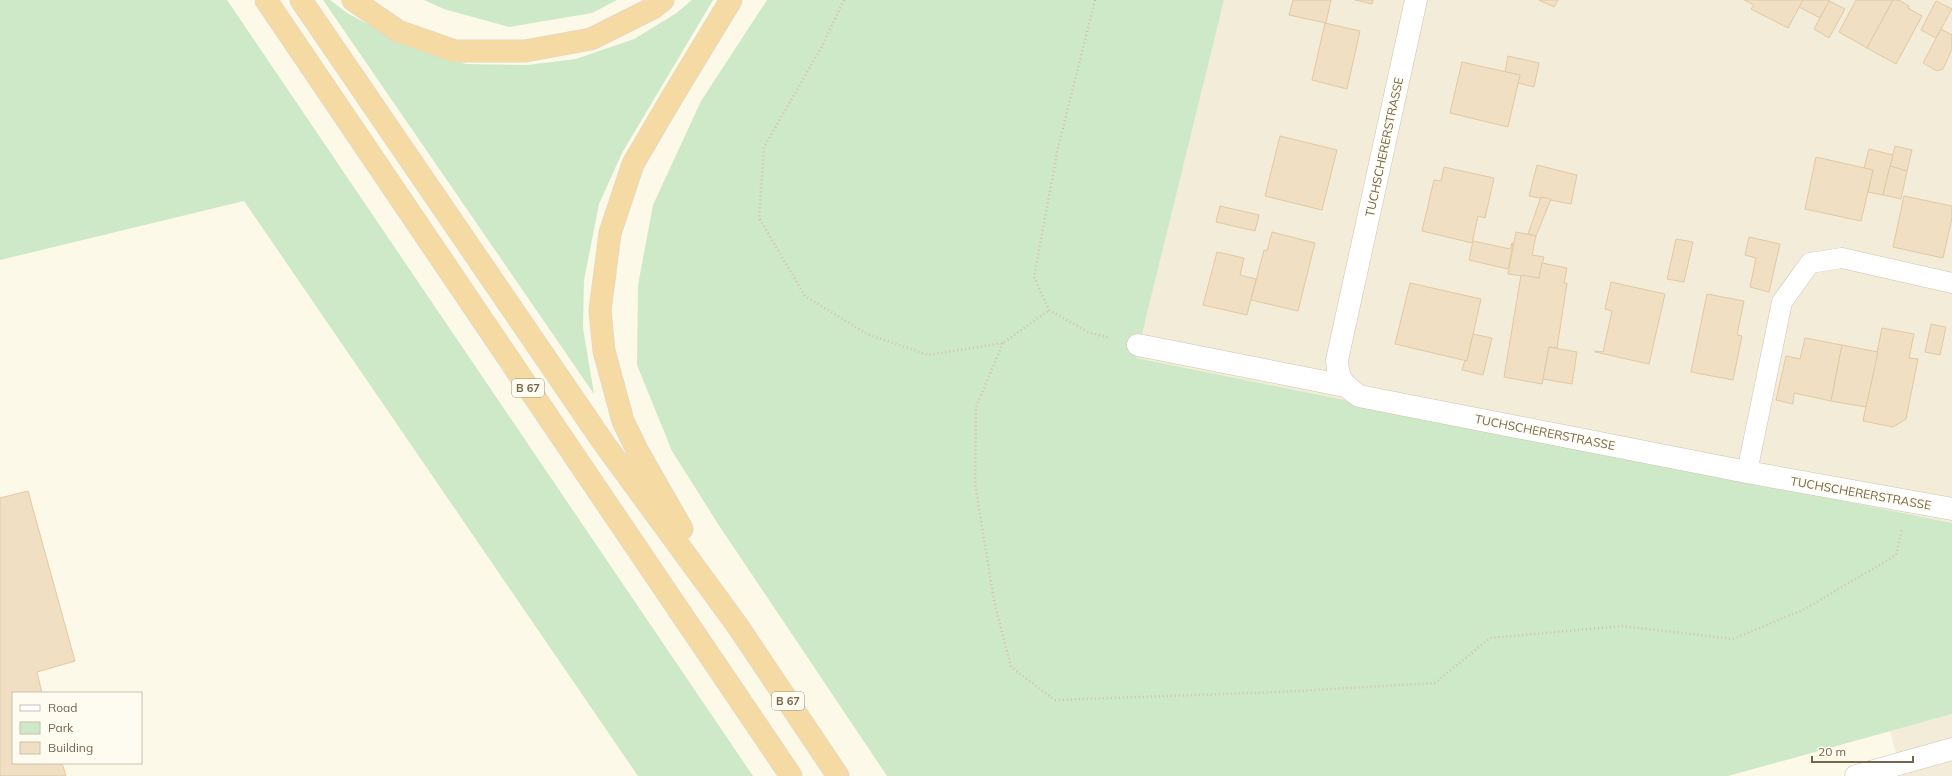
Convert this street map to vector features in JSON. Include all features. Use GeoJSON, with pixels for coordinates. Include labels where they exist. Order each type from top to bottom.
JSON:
{"type":"FeatureCollection","features":[{"type":"Feature","properties":{"kind":"highway","name":"B 67"},"geometry":{"type":"LineString","coordinates":[[266,0],[791,776]]}},
{"type":"Feature","properties":{"kind":"highway","name":"B 67"},"geometry":{"type":"LineString","coordinates":[[301,0],[603,442],[737,626],[838,776]]}},
{"type":"Feature","properties":{"kind":"highway"},"geometry":{"type":"LineString","coordinates":[[353,0],[398,31],[455,50],[525,51],[591,39],[653,8],[663,0]]}},
{"type":"Feature","properties":{"kind":"highway"},"geometry":{"type":"LineString","coordinates":[[731,0],[633,164],[610,233],[600,311],[604,351],[623,422],[638,452],[737,626]]}},
{"type":"Feature","properties":{"kind":"street","name":"TUCHSCHERERSTRASSE"},"geometry":{"type":"LineString","coordinates":[[1416,0],[1337,360],[1338,375],[1345,386],[1359,396],[1747,472],[1952,510]]}},
{"type":"Feature","properties":{"kind":"street","name":"TUCHSCHERERSTRASSE"},"geometry":{"type":"LineString","coordinates":[[1138,345],[1345,386]]}},
{"type":"Feature","properties":{"kind":"street"},"geometry":{"type":"LineString","coordinates":[[1856,776],[1952,750]]}},
{"type":"Feature","properties":{"kind":"lane"},"geometry":{"type":"LineString","coordinates":[[1747,472],[1782,302],[1810,263],[1842,258],[1952,283]]}},
{"type":"Feature","properties":{"kind":"path"},"geometry":{"type":"LineString","coordinates":[[844,0],[821,48],[764,147],[759,218],[805,296],[867,334],[928,355],[1003,343],[1050,310]]}},
{"type":"Feature","properties":{"kind":"path"},"geometry":{"type":"LineString","coordinates":[[1095,0],[1058,148],[1034,277],[1050,310],[1088,332],[1138,345]]}},
{"type":"Feature","properties":{"kind":"path"},"geometry":{"type":"LineString","coordinates":[[1003,343],[976,407],[974,483],[994,601],[1011,667],[1055,700],[1288,692],[1435,683],[1490,638],[1506,636],[1622,626],[1733,639],[1805,609],[1896,555],[1908,501]]}},
{"type":"Feature","properties":{"kind":"shaded area"},"geometry":{"type":"Polygon","coordinates":[[[1224,0],[1952,0],[1952,523],[1135,358],[1224,0]]]}},
{"type":"Feature","properties":{"kind":"shaded area"},"geometry":{"type":"Polygon","coordinates":[[[1952,714],[1952,776],[1902,776],[1890,731],[1952,714]]]}},
{"type":"Feature","properties":{"kind":"green space"},"geometry":{"type":"Polygon","coordinates":[[[0,0],[227,0],[753,776],[638,776],[244,201],[0,260],[0,0]]]}},
{"type":"Feature","properties":{"kind":"green space"},"geometry":{"type":"Polygon","coordinates":[[[323,0],[330,0],[347,13],[407,45],[466,64],[527,65],[576,59],[634,39],[675,14],[692,0],[713,0],[622,153],[599,204],[584,280],[583,328],[594,394],[323,0]]]}},
{"type":"Feature","properties":{"kind":"green space"},"geometry":{"type":"Polygon","coordinates":[[[424,0],[617,0],[592,13],[509,27],[444,9],[424,0]]]}},
{"type":"Feature","properties":{"kind":"green space"},"geometry":{"type":"Polygon","coordinates":[[[767,0],[1224,0],[1136,358],[1952,523],[1952,714],[1728,776],[887,776],[718,524],[672,451],[637,365],[638,285],[653,205],[701,101],[767,0]]]}},
{"type":"Feature","properties":{"kind":"building"},"geometry":{"type":"Polygon","coordinates":[[[1293,0],[1331,0],[1326,23],[1289,15],[1293,0]]]}},
{"type":"Feature","properties":{"kind":"building"},"geometry":{"type":"Polygon","coordinates":[[[1355,0],[1373,0],[1372,4],[1355,0]]]}},
{"type":"Feature","properties":{"kind":"building"},"geometry":{"type":"Polygon","coordinates":[[[1539,0],[1558,0],[1554,7],[1539,0]]]}},
{"type":"Feature","properties":{"kind":"building"},"geometry":{"type":"Polygon","coordinates":[[[1744,0],[1803,0],[1788,28],[1751,9],[1754,5],[1744,0]]]}},
{"type":"Feature","properties":{"kind":"building"},"geometry":{"type":"Polygon","coordinates":[[[1803,0],[1830,0],[1820,18],[1799,7],[1803,0]]]}},
{"type":"Feature","properties":{"kind":"building"},"geometry":{"type":"Polygon","coordinates":[[[1856,0],[1893,0],[1867,48],[1839,32],[1856,0]]]}},
{"type":"Feature","properties":{"kind":"building"},"geometry":{"type":"Polygon","coordinates":[[[1893,0],[1899,0],[1909,6],[1908,8],[1922,16],[1896,64],[1867,48],[1893,0]]]}},
{"type":"Feature","properties":{"kind":"building"},"geometry":{"type":"Polygon","coordinates":[[[1829,1],[1845,9],[1829,38],[1814,29],[1829,1]]]}},
{"type":"Feature","properties":{"kind":"building"},"geometry":{"type":"Polygon","coordinates":[[[1936,1],[1952,9],[1936,38],[1921,30],[1936,1]]]}},
{"type":"Feature","properties":{"kind":"building"},"geometry":{"type":"Polygon","coordinates":[[[1325,23],[1360,31],[1347,89],[1312,80],[1325,23]]]}},
{"type":"Feature","properties":{"kind":"building"},"geometry":{"type":"Polygon","coordinates":[[[1941,29],[1952,35],[1952,49],[1943,69],[1937,71],[1923,63],[1941,29]]]}},
{"type":"Feature","properties":{"kind":"building"},"geometry":{"type":"Polygon","coordinates":[[[1508,56],[1539,63],[1534,87],[1518,83],[1520,75],[1505,72],[1508,56]]]}},
{"type":"Feature","properties":{"kind":"building"},"geometry":{"type":"Polygon","coordinates":[[[1462,62],[1520,75],[1508,127],[1450,113],[1462,62]]]}},
{"type":"Feature","properties":{"kind":"building"},"geometry":{"type":"Polygon","coordinates":[[[1280,136],[1337,150],[1322,210],[1265,196],[1280,136]]]}},
{"type":"Feature","properties":{"kind":"building"},"geometry":{"type":"Polygon","coordinates":[[[1895,146],[1912,150],[1907,171],[1890,166],[1895,146]]]}},
{"type":"Feature","properties":{"kind":"building"},"geometry":{"type":"Polygon","coordinates":[[[1869,149],[1893,155],[1883,195],[1868,192],[1873,170],[1864,168],[1869,149]]]}},
{"type":"Feature","properties":{"kind":"building"},"geometry":{"type":"Polygon","coordinates":[[[1816,157],[1873,170],[1861,221],[1805,209],[1816,157]]]}},
{"type":"Feature","properties":{"kind":"building"},"geometry":{"type":"Polygon","coordinates":[[[1537,165],[1577,175],[1571,204],[1529,196],[1537,165]]]}},
{"type":"Feature","properties":{"kind":"building"},"geometry":{"type":"Polygon","coordinates":[[[1890,166],[1907,171],[1901,199],[1883,195],[1890,166]]]}},
{"type":"Feature","properties":{"kind":"building"},"geometry":{"type":"Polygon","coordinates":[[[1444,167],[1494,178],[1485,218],[1478,216],[1472,243],[1422,231],[1434,180],[1441,181],[1444,167]]]}},
{"type":"Feature","properties":{"kind":"building"},"geometry":{"type":"Polygon","coordinates":[[[1904,196],[1952,206],[1952,218],[1943,258],[1893,247],[1904,196]]]}},
{"type":"Feature","properties":{"kind":"building"},"geometry":{"type":"Polygon","coordinates":[[[1541,197],[1551,199],[1536,236],[1528,234],[1541,197]]]}},
{"type":"Feature","properties":{"kind":"building"},"geometry":{"type":"Polygon","coordinates":[[[1220,206],[1259,215],[1255,231],[1216,222],[1220,206]]]}},
{"type":"Feature","properties":{"kind":"building"},"geometry":{"type":"Polygon","coordinates":[[[1272,232],[1315,243],[1298,311],[1251,300],[1264,250],[1267,251],[1272,232]]]}},
{"type":"Feature","properties":{"kind":"building"},"geometry":{"type":"Polygon","coordinates":[[[1516,232],[1536,236],[1532,255],[1544,257],[1539,278],[1508,274],[1516,232]]]}},
{"type":"Feature","properties":{"kind":"building"},"geometry":{"type":"Polygon","coordinates":[[[1749,237],[1780,244],[1769,292],[1750,287],[1756,258],[1745,255],[1749,237]]]}},
{"type":"Feature","properties":{"kind":"building"},"geometry":{"type":"Polygon","coordinates":[[[1676,239],[1693,242],[1684,282],[1667,279],[1676,239]]]}},
{"type":"Feature","properties":{"kind":"building"},"geometry":{"type":"Polygon","coordinates":[[[1473,241],[1510,249],[1513,243],[1508,269],[1469,260],[1473,241]]]}},
{"type":"Feature","properties":{"kind":"building"},"geometry":{"type":"Polygon","coordinates":[[[1217,252],[1244,258],[1240,275],[1256,279],[1247,315],[1203,305],[1217,252]]]}},
{"type":"Feature","properties":{"kind":"building"},"geometry":{"type":"Polygon","coordinates":[[[1542,263],[1567,268],[1564,283],[1567,283],[1557,348],[1549,347],[1542,384],[1504,377],[1521,275],[1539,278],[1542,263]]]}},
{"type":"Feature","properties":{"kind":"building"},"geometry":{"type":"Polygon","coordinates":[[[1611,282],[1665,294],[1649,364],[1595,352],[1603,352],[1612,311],[1605,309],[1611,282]]]}},
{"type":"Feature","properties":{"kind":"building"},"geometry":{"type":"Polygon","coordinates":[[[1410,283],[1481,299],[1467,361],[1395,344],[1410,283]]]}},
{"type":"Feature","properties":{"kind":"building"},"geometry":{"type":"Polygon","coordinates":[[[1707,294],[1744,301],[1737,335],[1742,336],[1733,380],[1691,372],[1707,294]]]}},
{"type":"Feature","properties":{"kind":"building"},"geometry":{"type":"Polygon","coordinates":[[[1931,324],[1946,327],[1940,355],[1925,352],[1931,324]]]}},
{"type":"Feature","properties":{"kind":"building"},"geometry":{"type":"Polygon","coordinates":[[[1882,328],[1914,334],[1909,358],[1918,359],[1906,419],[1893,427],[1863,421],[1882,328]]]}},
{"type":"Feature","properties":{"kind":"building"},"geometry":{"type":"Polygon","coordinates":[[[1473,334],[1492,338],[1483,375],[1462,370],[1465,360],[1467,361],[1473,334]]]}},
{"type":"Feature","properties":{"kind":"building"},"geometry":{"type":"Polygon","coordinates":[[[1805,338],[1842,345],[1831,401],[1794,393],[1793,404],[1776,400],[1786,356],[1800,359],[1805,338]]]}},
{"type":"Feature","properties":{"kind":"building"},"geometry":{"type":"Polygon","coordinates":[[[1842,345],[1878,352],[1866,407],[1831,401],[1842,345]]]}},
{"type":"Feature","properties":{"kind":"building"},"geometry":{"type":"Polygon","coordinates":[[[1549,347],[1577,352],[1572,384],[1543,379],[1549,347]]]}},
{"type":"Feature","properties":{"kind":"building"},"geometry":{"type":"Polygon","coordinates":[[[28,491],[75,661],[37,672],[42,692],[12,692],[12,764],[62,764],[66,776],[0,776],[0,498],[28,491]]]}}]}
